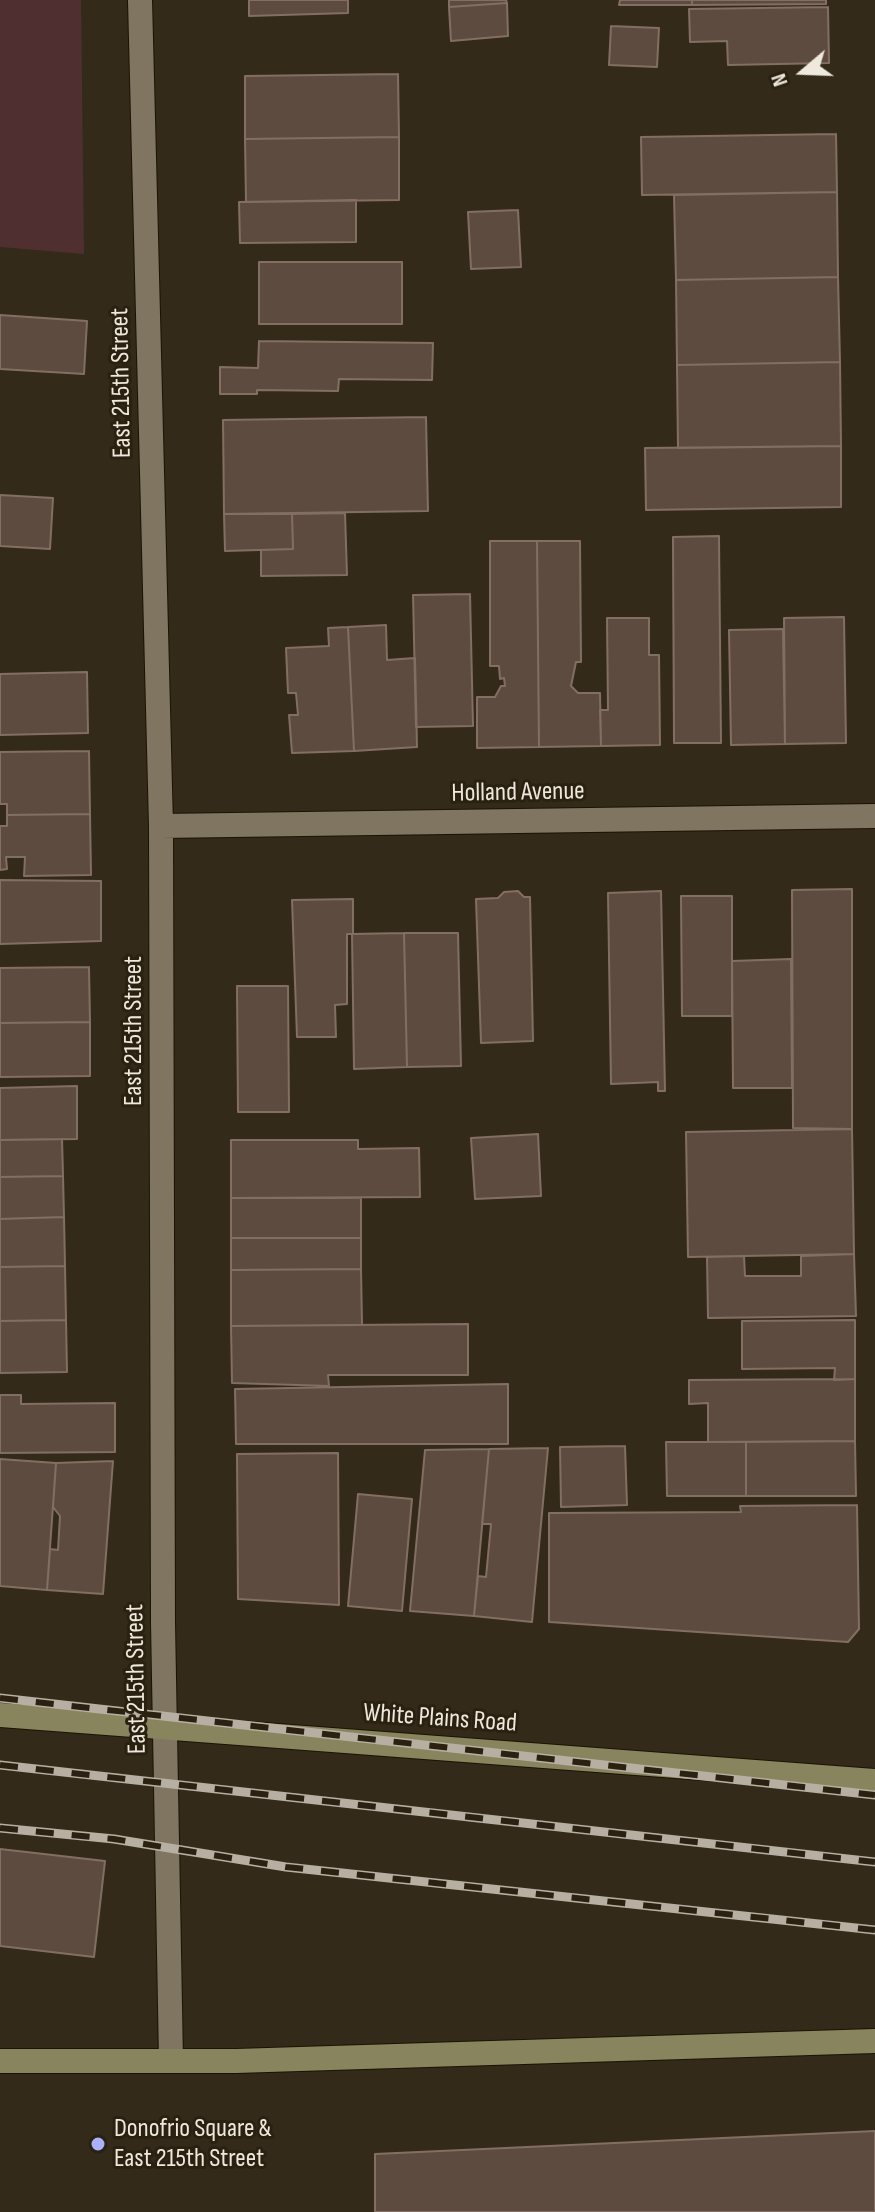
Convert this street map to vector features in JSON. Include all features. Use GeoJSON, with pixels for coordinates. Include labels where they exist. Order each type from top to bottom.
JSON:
{"type":"FeatureCollection","features":[{"type":"Feature","properties":{"kind":"main road","name":"White Plains Road"},"geometry":{"type":"LineString","coordinates":[[0,1715],[875,1781]]}},
{"type":"Feature","properties":{"kind":"main road"},"geometry":{"type":"LineString","coordinates":[[0,2061],[171,2061],[875,2041]]}},
{"type":"Feature","properties":{"kind":"street","name":"East 215th Street"},"geometry":{"type":"LineString","coordinates":[[140,0],[161,826],[165,1726],[171,2061]]}},
{"type":"Feature","properties":{"kind":"street","name":"Holland Avenue"},"geometry":{"type":"LineString","coordinates":[[161,826],[875,816]]}},
{"type":"Feature","properties":{"kind":"shaded area"},"geometry":{"type":"Polygon","coordinates":[[[0,0],[81,0],[84,254],[0,247],[0,0]]]}},
{"type":"Feature","properties":{"kind":"building"},"geometry":{"type":"Polygon","coordinates":[[[249,0],[348,0],[348,13],[249,16],[249,0]]]}},
{"type":"Feature","properties":{"kind":"building"},"geometry":{"type":"Polygon","coordinates":[[[449,0],[506,0],[507,3],[449,7],[449,0]]]}},
{"type":"Feature","properties":{"kind":"building"},"geometry":{"type":"Polygon","coordinates":[[[620,0],[692,0],[692,5],[619,5],[620,0]]]}},
{"type":"Feature","properties":{"kind":"building"},"geometry":{"type":"Polygon","coordinates":[[[692,0],[826,0],[826,4],[692,5],[692,0]]]}},
{"type":"Feature","properties":{"kind":"building"},"geometry":{"type":"Polygon","coordinates":[[[507,3],[508,36],[451,41],[449,7],[507,3]]]}},
{"type":"Feature","properties":{"kind":"building"},"geometry":{"type":"Polygon","coordinates":[[[828,7],[829,63],[728,65],[727,41],[690,42],[689,9],[828,7]]]}},
{"type":"Feature","properties":{"kind":"building"},"geometry":{"type":"Polygon","coordinates":[[[611,26],[659,28],[657,67],[609,65],[611,26]]]}},
{"type":"Feature","properties":{"kind":"building"},"geometry":{"type":"Polygon","coordinates":[[[398,74],[399,137],[245,139],[245,76],[398,74]]]}},
{"type":"Feature","properties":{"kind":"building"},"geometry":{"type":"Polygon","coordinates":[[[836,134],[837,192],[642,195],[641,137],[836,134]]]}},
{"type":"Feature","properties":{"kind":"building"},"geometry":{"type":"Polygon","coordinates":[[[399,137],[399,200],[246,202],[245,139],[399,137]]]}},
{"type":"Feature","properties":{"kind":"building"},"geometry":{"type":"Polygon","coordinates":[[[837,192],[838,277],[676,280],[674,195],[837,192]]]}},
{"type":"Feature","properties":{"kind":"building"},"geometry":{"type":"Polygon","coordinates":[[[356,200],[356,242],[240,243],[239,202],[356,200]]]}},
{"type":"Feature","properties":{"kind":"building"},"geometry":{"type":"Polygon","coordinates":[[[518,210],[521,267],[471,269],[468,212],[518,210]]]}},
{"type":"Feature","properties":{"kind":"building"},"geometry":{"type":"Polygon","coordinates":[[[259,262],[402,262],[402,324],[259,324],[259,262]]]}},
{"type":"Feature","properties":{"kind":"building"},"geometry":{"type":"Polygon","coordinates":[[[838,277],[840,362],[677,365],[676,280],[838,277]]]}},
{"type":"Feature","properties":{"kind":"building"},"geometry":{"type":"Polygon","coordinates":[[[0,315],[87,321],[84,374],[0,369],[0,315]]]}},
{"type":"Feature","properties":{"kind":"building"},"geometry":{"type":"Polygon","coordinates":[[[259,341],[433,343],[432,380],[339,379],[338,391],[257,390],[257,394],[220,394],[220,367],[258,368],[259,341]]]}},
{"type":"Feature","properties":{"kind":"building"},"geometry":{"type":"Polygon","coordinates":[[[840,362],[841,446],[678,448],[677,365],[840,362]]]}},
{"type":"Feature","properties":{"kind":"building"},"geometry":{"type":"Polygon","coordinates":[[[426,417],[428,511],[224,514],[223,420],[426,417]]]}},
{"type":"Feature","properties":{"kind":"building"},"geometry":{"type":"Polygon","coordinates":[[[841,446],[841,507],[646,510],[645,448],[841,446]]]}},
{"type":"Feature","properties":{"kind":"building"},"geometry":{"type":"Polygon","coordinates":[[[0,495],[53,498],[50,549],[0,546],[0,495]]]}},
{"type":"Feature","properties":{"kind":"building"},"geometry":{"type":"Polygon","coordinates":[[[345,513],[347,575],[261,576],[261,550],[293,549],[292,514],[345,513]]]}},
{"type":"Feature","properties":{"kind":"building"},"geometry":{"type":"Polygon","coordinates":[[[224,514],[292,514],[293,549],[225,551],[224,514]]]}},
{"type":"Feature","properties":{"kind":"building"},"geometry":{"type":"Polygon","coordinates":[[[719,536],[721,743],[674,743],[673,537],[719,536]]]}},
{"type":"Feature","properties":{"kind":"building"},"geometry":{"type":"Polygon","coordinates":[[[490,541],[537,541],[539,747],[477,748],[477,697],[495,697],[501,686],[505,686],[504,678],[500,679],[499,666],[490,666],[490,541]]]}},
{"type":"Feature","properties":{"kind":"building"},"geometry":{"type":"Polygon","coordinates":[[[537,541],[580,541],[581,662],[576,662],[571,686],[578,693],[600,693],[601,746],[539,747],[537,541]]]}},
{"type":"Feature","properties":{"kind":"building"},"geometry":{"type":"Polygon","coordinates":[[[470,594],[473,726],[416,727],[413,595],[470,594]]]}},
{"type":"Feature","properties":{"kind":"building"},"geometry":{"type":"Polygon","coordinates":[[[844,617],[846,743],[785,744],[784,618],[844,617]]]}},
{"type":"Feature","properties":{"kind":"building"},"geometry":{"type":"Polygon","coordinates":[[[607,618],[649,618],[649,655],[659,655],[660,745],[601,746],[600,710],[608,710],[607,618]]]}},
{"type":"Feature","properties":{"kind":"building"},"geometry":{"type":"Polygon","coordinates":[[[386,625],[387,660],[415,658],[417,747],[354,751],[348,627],[386,625]]]}},
{"type":"Feature","properties":{"kind":"building"},"geometry":{"type":"Polygon","coordinates":[[[348,627],[354,751],[292,753],[289,715],[298,715],[296,693],[288,693],[286,648],[329,646],[328,628],[348,627]]]}},
{"type":"Feature","properties":{"kind":"building"},"geometry":{"type":"Polygon","coordinates":[[[783,629],[785,744],[731,745],[729,630],[783,629]]]}},
{"type":"Feature","properties":{"kind":"building"},"geometry":{"type":"Polygon","coordinates":[[[87,672],[88,733],[0,735],[0,674],[87,672]]]}},
{"type":"Feature","properties":{"kind":"building"},"geometry":{"type":"Polygon","coordinates":[[[89,751],[90,814],[7,815],[7,804],[0,804],[0,752],[89,751]]]}},
{"type":"Feature","properties":{"kind":"building"},"geometry":{"type":"Polygon","coordinates":[[[90,814],[91,875],[24,876],[25,857],[6,857],[7,869],[0,870],[0,826],[7,826],[7,815],[90,814]]]}},
{"type":"Feature","properties":{"kind":"building"},"geometry":{"type":"Polygon","coordinates":[[[0,880],[101,881],[101,941],[0,944],[0,880]]]}},
{"type":"Feature","properties":{"kind":"building"},"geometry":{"type":"Polygon","coordinates":[[[852,889],[852,1129],[793,1128],[792,890],[852,889]]]}},
{"type":"Feature","properties":{"kind":"building"},"geometry":{"type":"Polygon","coordinates":[[[518,891],[524,897],[530,897],[533,1041],[481,1043],[476,899],[498,898],[504,892],[518,891]]]}},
{"type":"Feature","properties":{"kind":"building"},"geometry":{"type":"Polygon","coordinates":[[[661,891],[665,1091],[658,1091],[658,1082],[611,1084],[608,893],[661,891]]]}},
{"type":"Feature","properties":{"kind":"building"},"geometry":{"type":"Polygon","coordinates":[[[681,896],[732,896],[732,1016],[682,1016],[681,896]]]}},
{"type":"Feature","properties":{"kind":"building"},"geometry":{"type":"Polygon","coordinates":[[[353,899],[353,934],[347,934],[347,1004],[335,1005],[336,1037],[297,1037],[292,900],[353,899]]]}},
{"type":"Feature","properties":{"kind":"building"},"geometry":{"type":"Polygon","coordinates":[[[404,933],[458,933],[461,1066],[407,1067],[404,933]]]}},
{"type":"Feature","properties":{"kind":"building"},"geometry":{"type":"Polygon","coordinates":[[[404,933],[407,1067],[354,1069],[352,934],[404,933]]]}},
{"type":"Feature","properties":{"kind":"building"},"geometry":{"type":"Polygon","coordinates":[[[791,959],[792,1088],[733,1088],[732,961],[791,959]]]}},
{"type":"Feature","properties":{"kind":"building"},"geometry":{"type":"Polygon","coordinates":[[[89,967],[90,1022],[0,1023],[0,968],[89,967]]]}},
{"type":"Feature","properties":{"kind":"building"},"geometry":{"type":"Polygon","coordinates":[[[237,986],[288,986],[289,1112],[238,1112],[237,986]]]}},
{"type":"Feature","properties":{"kind":"building"},"geometry":{"type":"Polygon","coordinates":[[[90,1022],[90,1076],[0,1077],[0,1023],[90,1022]]]}},
{"type":"Feature","properties":{"kind":"building"},"geometry":{"type":"Polygon","coordinates":[[[77,1086],[77,1139],[0,1140],[0,1088],[77,1086]]]}},
{"type":"Feature","properties":{"kind":"building"},"geometry":{"type":"Polygon","coordinates":[[[852,1129],[854,1254],[688,1257],[686,1132],[852,1129]]]}},
{"type":"Feature","properties":{"kind":"building"},"geometry":{"type":"Polygon","coordinates":[[[538,1134],[541,1196],[475,1199],[471,1138],[538,1134]]]}},
{"type":"Feature","properties":{"kind":"building"},"geometry":{"type":"Polygon","coordinates":[[[62,1139],[63,1176],[0,1177],[0,1140],[62,1139]]]}},
{"type":"Feature","properties":{"kind":"building"},"geometry":{"type":"Polygon","coordinates":[[[231,1140],[358,1140],[358,1149],[419,1148],[420,1197],[231,1198],[231,1140]]]}},
{"type":"Feature","properties":{"kind":"building"},"geometry":{"type":"Polygon","coordinates":[[[63,1176],[64,1217],[0,1219],[0,1177],[63,1176]]]}},
{"type":"Feature","properties":{"kind":"building"},"geometry":{"type":"Polygon","coordinates":[[[231,1198],[361,1198],[361,1238],[231,1238],[231,1198]]]}},
{"type":"Feature","properties":{"kind":"building"},"geometry":{"type":"Polygon","coordinates":[[[64,1217],[65,1266],[0,1267],[0,1219],[64,1217]]]}},
{"type":"Feature","properties":{"kind":"building"},"geometry":{"type":"Polygon","coordinates":[[[231,1238],[361,1238],[361,1269],[231,1270],[231,1238]]]}},
{"type":"Feature","properties":{"kind":"building"},"geometry":{"type":"Polygon","coordinates":[[[854,1254],[856,1316],[708,1318],[707,1257],[744,1256],[745,1276],[801,1276],[801,1256],[854,1254]]]}},
{"type":"Feature","properties":{"kind":"building"},"geometry":{"type":"Polygon","coordinates":[[[65,1266],[66,1320],[0,1321],[0,1267],[65,1266]]]}},
{"type":"Feature","properties":{"kind":"building"},"geometry":{"type":"Polygon","coordinates":[[[361,1269],[362,1325],[231,1326],[231,1270],[361,1269]]]}},
{"type":"Feature","properties":{"kind":"building"},"geometry":{"type":"Polygon","coordinates":[[[66,1320],[67,1372],[0,1373],[0,1321],[66,1320]]]}},
{"type":"Feature","properties":{"kind":"building"},"geometry":{"type":"Polygon","coordinates":[[[855,1320],[855,1379],[834,1380],[835,1368],[742,1369],[742,1321],[855,1320]]]}},
{"type":"Feature","properties":{"kind":"building"},"geometry":{"type":"Polygon","coordinates":[[[468,1324],[468,1375],[328,1375],[329,1386],[232,1383],[231,1326],[468,1324]]]}},
{"type":"Feature","properties":{"kind":"building"},"geometry":{"type":"Polygon","coordinates":[[[855,1379],[855,1441],[708,1442],[708,1403],[689,1404],[689,1380],[855,1379]]]}},
{"type":"Feature","properties":{"kind":"building"},"geometry":{"type":"Polygon","coordinates":[[[508,1384],[508,1444],[236,1444],[235,1389],[508,1384]]]}},
{"type":"Feature","properties":{"kind":"building"},"geometry":{"type":"Polygon","coordinates":[[[0,1395],[21,1395],[21,1404],[115,1403],[115,1452],[0,1453],[0,1395]]]}},
{"type":"Feature","properties":{"kind":"building"},"geometry":{"type":"Polygon","coordinates":[[[855,1441],[856,1496],[746,1496],[746,1442],[855,1441]]]}},
{"type":"Feature","properties":{"kind":"building"},"geometry":{"type":"Polygon","coordinates":[[[666,1442],[746,1442],[746,1496],[667,1496],[666,1442]]]}},
{"type":"Feature","properties":{"kind":"building"},"geometry":{"type":"Polygon","coordinates":[[[625,1446],[627,1505],[561,1507],[560,1447],[625,1446]]]}},
{"type":"Feature","properties":{"kind":"building"},"geometry":{"type":"Polygon","coordinates":[[[548,1448],[532,1622],[474,1616],[478,1576],[486,1577],[491,1524],[482,1524],[489,1449],[548,1448]]]}},
{"type":"Feature","properties":{"kind":"building"},"geometry":{"type":"Polygon","coordinates":[[[489,1449],[474,1616],[410,1611],[425,1450],[489,1449]]]}},
{"type":"Feature","properties":{"kind":"building"},"geometry":{"type":"Polygon","coordinates":[[[338,1453],[339,1605],[238,1599],[237,1454],[338,1453]]]}},
{"type":"Feature","properties":{"kind":"building"},"geometry":{"type":"Polygon","coordinates":[[[0,1459],[56,1463],[47,1590],[0,1586],[0,1459]]]}},
{"type":"Feature","properties":{"kind":"building"},"geometry":{"type":"Polygon","coordinates":[[[113,1461],[103,1594],[47,1590],[50,1549],[58,1550],[60,1516],[53,1507],[56,1463],[113,1461]]]}},
{"type":"Feature","properties":{"kind":"building"},"geometry":{"type":"Polygon","coordinates":[[[358,1494],[412,1499],[402,1611],[348,1606],[358,1494]]]}},
{"type":"Feature","properties":{"kind":"building"},"geometry":{"type":"Polygon","coordinates":[[[857,1505],[859,1629],[848,1642],[549,1622],[549,1513],[741,1512],[740,1506],[857,1505]]]}},
{"type":"Feature","properties":{"kind":"building"},"geometry":{"type":"Polygon","coordinates":[[[0,1849],[105,1861],[94,1957],[0,1946],[0,1849]]]}},
{"type":"Feature","properties":{"kind":"building"},"geometry":{"type":"Polygon","coordinates":[[[875,2131],[875,2212],[375,2212],[375,2154],[875,2131]]]}},
{"type":"Feature","properties":{"kind":"railway"},"geometry":{"type":"LineString","coordinates":[[0,1698],[875,1795]]}},
{"type":"Feature","properties":{"kind":"railway"},"geometry":{"type":"LineString","coordinates":[[0,1765],[875,1862]]}},
{"type":"Feature","properties":{"kind":"railway"},"geometry":{"type":"LineString","coordinates":[[0,1828],[114,1839],[286,1867],[875,1930]]}},
{"type":"Feature","properties":{"kind":"place","name":"Donofrio Square & East 215th Street"},"geometry":{"type":"Point","coordinates":[98,2144]}}]}
